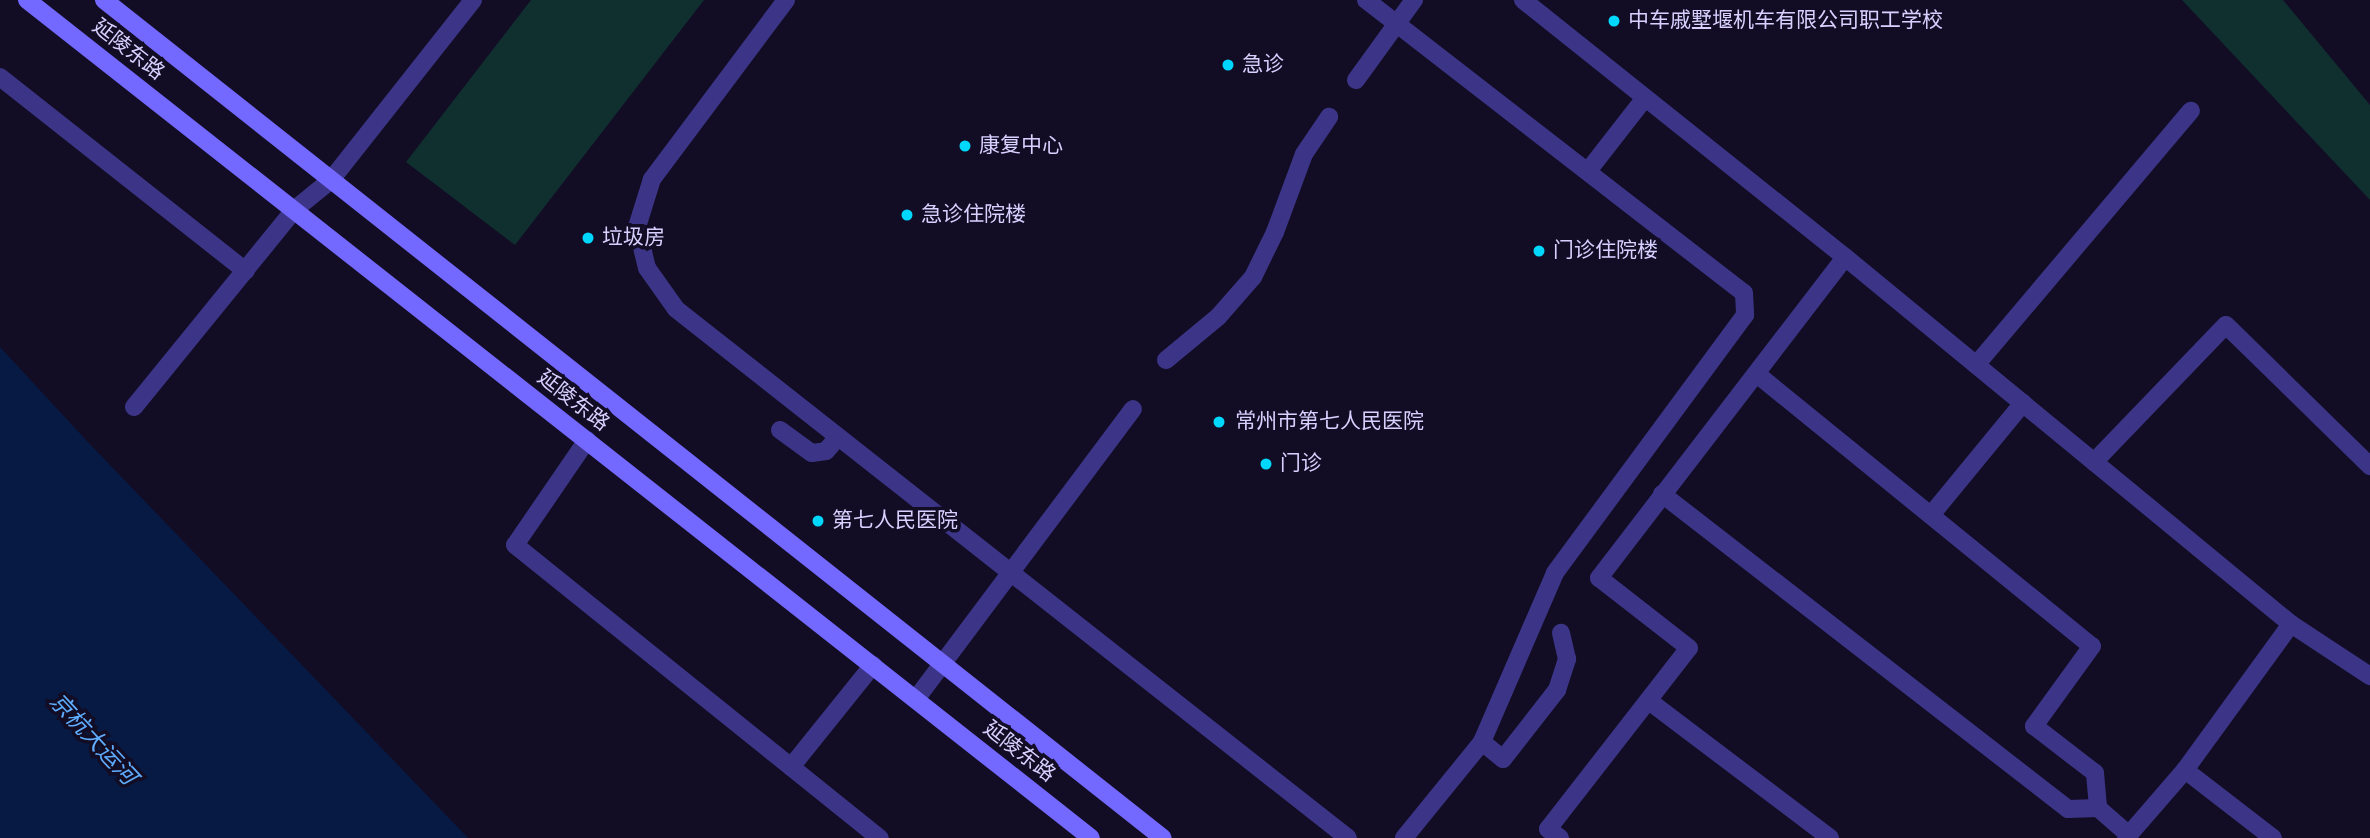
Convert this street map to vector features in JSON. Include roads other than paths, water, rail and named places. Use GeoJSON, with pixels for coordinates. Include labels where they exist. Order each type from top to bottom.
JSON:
{"type":"FeatureCollection","features":[{"type":"Feature","properties":{"kind":"main road","name":"延陵东路"},"geometry":{"type":"LineString","coordinates":[[27,0],[1091,838]]}},
{"type":"Feature","properties":{"kind":"main road","name":"延陵东路"},"geometry":{"type":"LineString","coordinates":[[104,0],[1163,838]]}},
{"type":"Feature","properties":{"kind":"street"},"geometry":{"type":"LineString","coordinates":[[134,407],[294,210],[331,180],[473,0]]}},
{"type":"Feature","properties":{"kind":"street"},"geometry":{"type":"LineString","coordinates":[[786,0],[652,179],[637,227],[647,268],[676,309],[1348,838]]}},
{"type":"Feature","properties":{"kind":"street"},"geometry":{"type":"LineString","coordinates":[[1366,0],[1744,293],[1745,315],[1555,573],[1482,742],[1404,838]]}},
{"type":"Feature","properties":{"kind":"street"},"geometry":{"type":"LineString","coordinates":[[1356,80],[1414,0]]}},
{"type":"Feature","properties":{"kind":"street"},"geometry":{"type":"LineString","coordinates":[[1522,0],[1845,257],[2291,624],[2370,676]]}},
{"type":"Feature","properties":{"kind":"street"},"geometry":{"type":"LineString","coordinates":[[0,77],[246,271]]}},
{"type":"Feature","properties":{"kind":"street"},"geometry":{"type":"LineString","coordinates":[[1588,171],[1644,99]]}},
{"type":"Feature","properties":{"kind":"street"},"geometry":{"type":"LineString","coordinates":[[1976,365],[2191,111]]}},
{"type":"Feature","properties":{"kind":"street"},"geometry":{"type":"LineString","coordinates":[[1166,360],[1218,317],[1253,278],[1275,232],[1304,154],[1329,117]]}},
{"type":"Feature","properties":{"kind":"street"},"geometry":{"type":"LineString","coordinates":[[1560,838],[1548,829],[1689,648],[1599,578],[1662,494],[1758,375],[1845,257]]}},
{"type":"Feature","properties":{"kind":"street"},"geometry":{"type":"LineString","coordinates":[[2094,462],[2226,325],[2370,466]]}},
{"type":"Feature","properties":{"kind":"street"},"geometry":{"type":"LineString","coordinates":[[1758,375],[2092,646],[2034,726],[2095,773],[2098,808],[2127,836],[2185,770],[2291,624]]}},
{"type":"Feature","properties":{"kind":"street"},"geometry":{"type":"LineString","coordinates":[[1931,515],[2023,403]]}},
{"type":"Feature","properties":{"kind":"street"},"geometry":{"type":"LineString","coordinates":[[916,699],[1133,409]]}},
{"type":"Feature","properties":{"kind":"street"},"geometry":{"type":"LineString","coordinates":[[780,430],[812,453],[826,451],[838,437]]}},
{"type":"Feature","properties":{"kind":"street"},"geometry":{"type":"LineString","coordinates":[[587,440],[515,545],[880,838]]}},
{"type":"Feature","properties":{"kind":"street"},"geometry":{"type":"LineString","coordinates":[[1662,494],[2068,809],[2098,808]]}},
{"type":"Feature","properties":{"kind":"street"},"geometry":{"type":"LineString","coordinates":[[1482,742],[1503,758],[1557,690],[1567,659],[1561,633]]}},
{"type":"Feature","properties":{"kind":"street"},"geometry":{"type":"LineString","coordinates":[[791,767],[873,665]]}},
{"type":"Feature","properties":{"kind":"street"},"geometry":{"type":"LineString","coordinates":[[1649,701],[1830,838]]}},
{"type":"Feature","properties":{"kind":"street"},"geometry":{"type":"LineString","coordinates":[[2185,770],[2273,838]]}},
{"type":"Feature","properties":{"kind":"water","name":"京杭大运河"},"geometry":{"type":"Polygon","coordinates":[[[0,347],[86,440],[468,838],[0,838],[0,347]]]}},
{"type":"Feature","properties":{"kind":"place","name":"中车戚墅堰机车有限公司职工学校"},"geometry":{"type":"Point","coordinates":[1614,21]}},
{"type":"Feature","properties":{"kind":"place","name":"急诊"},"geometry":{"type":"Point","coordinates":[1228,65]}},
{"type":"Feature","properties":{"kind":"place","name":"康复中心"},"geometry":{"type":"Point","coordinates":[965,146]}},
{"type":"Feature","properties":{"kind":"place","name":"急诊住院楼"},"geometry":{"type":"Point","coordinates":[907,215]}},
{"type":"Feature","properties":{"kind":"place","name":"垃圾房"},"geometry":{"type":"Point","coordinates":[588,238]}},
{"type":"Feature","properties":{"kind":"place","name":"门诊住院楼"},"geometry":{"type":"Point","coordinates":[1539,251]}},
{"type":"Feature","properties":{"kind":"place","name":"常州市第七人民医院"},"geometry":{"type":"Point","coordinates":[1219,422]}},
{"type":"Feature","properties":{"kind":"place","name":"门诊"},"geometry":{"type":"Point","coordinates":[1266,464]}},
{"type":"Feature","properties":{"kind":"place","name":"第七人民医院"},"geometry":{"type":"Point","coordinates":[818,521]}}]}
